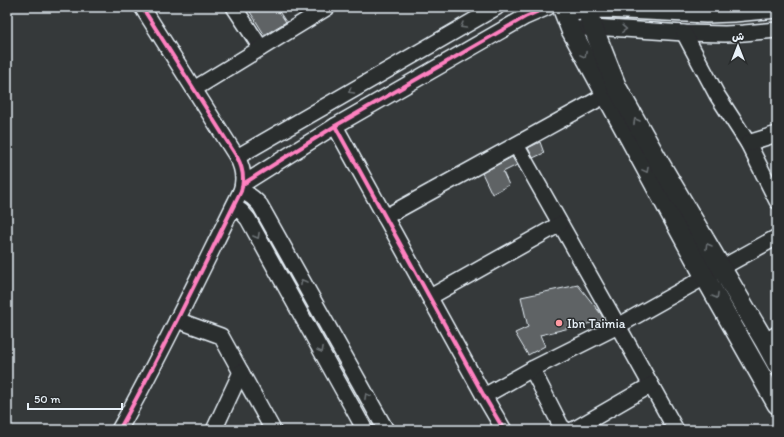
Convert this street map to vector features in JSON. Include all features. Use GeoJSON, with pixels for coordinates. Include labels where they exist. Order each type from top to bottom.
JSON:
{"type":"FeatureCollection","features":[{"type":"Feature","properties":{"kind":"main road"},"geometry":{"type":"LineString","coordinates":[[588,15],[611,91]]}},
{"type":"Feature","properties":{"kind":"main road"},"geometry":{"type":"LineString","coordinates":[[566,17],[611,91],[660,164],[777,404]]}},
{"type":"Feature","properties":{"kind":"main road"},"geometry":{"type":"LineString","coordinates":[[713,272],[771,338],[777,364]]}},
{"type":"Feature","properties":{"kind":"street"},"geometry":{"type":"LineString","coordinates":[[119,430],[177,320],[234,206],[242,188],[244,177],[237,157],[142,7]]}},
{"type":"Feature","properties":{"kind":"street"},"geometry":{"type":"LineString","coordinates":[[234,7],[261,48]]}},
{"type":"Feature","properties":{"kind":"street"},"geometry":{"type":"LineString","coordinates":[[237,157],[497,7]]}},
{"type":"Feature","properties":{"kind":"street"},"geometry":{"type":"LineString","coordinates":[[242,188],[335,126],[525,17],[548,7]]}},
{"type":"Feature","properties":{"kind":"street"},"geometry":{"type":"LineString","coordinates":[[194,89],[326,8]]}},
{"type":"Feature","properties":{"kind":"street"},"geometry":{"type":"LineString","coordinates":[[566,17],[616,10],[706,15],[777,10]]}},
{"type":"Feature","properties":{"kind":"street"},"geometry":{"type":"LineString","coordinates":[[588,15],[684,33],[744,33],[777,30]]}},
{"type":"Feature","properties":{"kind":"street"},"geometry":{"type":"LineString","coordinates":[[684,33],[717,95],[748,143],[777,201]]}},
{"type":"Feature","properties":{"kind":"street"},"geometry":{"type":"LineString","coordinates":[[385,217],[611,91]]}},
{"type":"Feature","properties":{"kind":"street"},"geometry":{"type":"LineString","coordinates":[[335,126],[504,430]]}},
{"type":"Feature","properties":{"kind":"street"},"geometry":{"type":"LineString","coordinates":[[748,143],[777,134]]}},
{"type":"Feature","properties":{"kind":"street"},"geometry":{"type":"LineString","coordinates":[[516,144],[676,430]]}},
{"type":"Feature","properties":{"kind":"street"},"geometry":{"type":"LineString","coordinates":[[242,188],[260,204],[386,430]]}},
{"type":"Feature","properties":{"kind":"street"},"geometry":{"type":"LineString","coordinates":[[234,206],[248,219],[360,428]]}},
{"type":"Feature","properties":{"kind":"street"},"geometry":{"type":"LineString","coordinates":[[430,297],[560,224]]}},
{"type":"Feature","properties":{"kind":"street"},"geometry":{"type":"LineString","coordinates":[[484,396],[532,369],[618,326],[777,237]]}},
{"type":"Feature","properties":{"kind":"street"},"geometry":{"type":"LineString","coordinates":[[177,320],[221,336],[273,430]]}},
{"type":"Feature","properties":{"kind":"street"},"geometry":{"type":"LineString","coordinates":[[532,369],[561,426],[566,430]]}},
{"type":"Feature","properties":{"kind":"street"},"geometry":{"type":"LineString","coordinates":[[214,430],[241,372]]}},
{"type":"Feature","properties":{"kind":"street"},"geometry":{"type":"LineString","coordinates":[[572,430],[651,385]]}},
{"type":"Feature","properties":{"kind":"building"},"geometry":{"type":"Polygon","coordinates":[[[247,7],[276,7],[286,22],[264,34],[247,7]]]}},
{"type":"Feature","properties":{"kind":"building"},"geometry":{"type":"Polygon","coordinates":[[[540,142],[544,153],[533,158],[528,148],[540,142]]]}},
{"type":"Feature","properties":{"kind":"building"},"geometry":{"type":"Polygon","coordinates":[[[512,157],[517,165],[503,172],[509,185],[492,194],[482,173],[512,157]]]}},
{"type":"Feature","properties":{"kind":"building","name":"Ibn Taimia"},"geometry":{"type":"Polygon","coordinates":[[[578,285],[604,320],[540,335],[545,346],[528,355],[515,333],[528,327],[521,297],[578,285]]]}},
{"type":"Feature","properties":{"kind":"cycle path"},"geometry":{"type":"LineString","coordinates":[[119,430],[182,311],[241,191],[243,182],[242,169],[237,157],[142,7]]}},
{"type":"Feature","properties":{"kind":"cycle path"},"geometry":{"type":"LineString","coordinates":[[243,184],[335,126],[525,17],[548,7]]}},
{"type":"Feature","properties":{"kind":"cycle path"},"geometry":{"type":"LineString","coordinates":[[335,126],[504,430]]}},
{"type":"Feature","properties":{"kind":"place","name":"Ibn Taimia"},"geometry":{"type":"Point","coordinates":[559,323]}}]}
